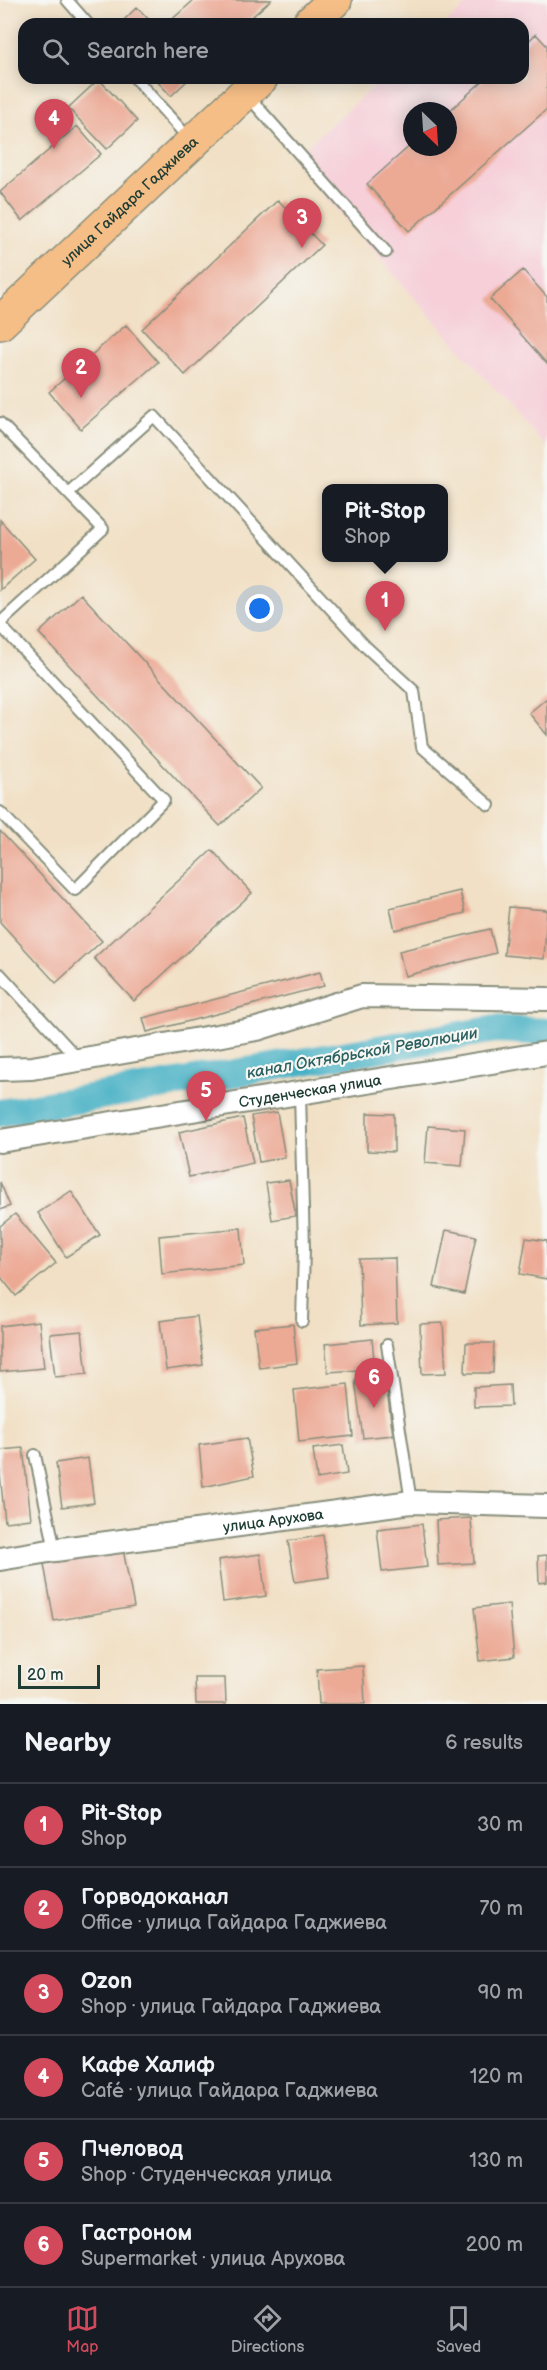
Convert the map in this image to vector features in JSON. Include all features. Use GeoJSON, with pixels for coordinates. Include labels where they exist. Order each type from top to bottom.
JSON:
{"type":"FeatureCollection","features":[{"type":"Feature","properties":{"kind":"main road"},"geometry":{"type":"LineString","coordinates":[[316,18],[335,0]]}},
{"type":"Feature","properties":{"kind":"main road"},"geometry":{"type":"LineString","coordinates":[[326,18],[345,0]]}},
{"type":"Feature","properties":{"kind":"main road","name":"улица Гайдара Гаджиева"},"geometry":{"type":"LineString","coordinates":[[0,313],[249,84]]}},
{"type":"Feature","properties":{"kind":"main road","name":"улица Гайдара Гаджиева"},"geometry":{"type":"LineString","coordinates":[[0,323],[189,139]]}},
{"type":"Feature","properties":{"kind":"street"},"geometry":{"type":"LineString","coordinates":[[0,1069],[32,1068],[257,1029],[362,996],[547,999]]}},
{"type":"Feature","properties":{"kind":"street","name":"Студенческая улица"},"geometry":{"type":"LineString","coordinates":[[0,1141],[547,1053]]}},
{"type":"Feature","properties":{"kind":"street","name":"улица Арухова"},"geometry":{"type":"LineString","coordinates":[[0,1560],[55,1550],[411,1502],[547,1506]]}},
{"type":"Feature","properties":{"kind":"lane"},"geometry":{"type":"LineString","coordinates":[[67,0],[83,18]]}},
{"type":"Feature","properties":{"kind":"lane"},"geometry":{"type":"LineString","coordinates":[[140,84],[189,139]]}},
{"type":"Feature","properties":{"kind":"lane"},"geometry":{"type":"LineString","coordinates":[[249,84],[386,252]]}},
{"type":"Feature","properties":{"kind":"lane"},"geometry":{"type":"LineString","coordinates":[[68,493],[154,416],[366,646],[414,691],[422,747],[489,805]]}},
{"type":"Feature","properties":{"kind":"lane"},"geometry":{"type":"LineString","coordinates":[[0,423],[103,529],[0,624],[164,800],[75,890],[0,812]]}},
{"type":"Feature","properties":{"kind":"lane"},"geometry":{"type":"LineString","coordinates":[[0,974],[79,1060]]}},
{"type":"Feature","properties":{"kind":"lane"},"geometry":{"type":"LineString","coordinates":[[300,1093],[304,1249],[302,1321]]}},
{"type":"Feature","properties":{"kind":"lane"},"geometry":{"type":"LineString","coordinates":[[387,1345],[411,1502]]}},
{"type":"Feature","properties":{"kind":"lane"},"geometry":{"type":"LineString","coordinates":[[35,1455],[55,1550]]}},
{"type":"Feature","properties":{"kind":"shaded area"},"geometry":{"type":"Polygon","coordinates":[[[472,0],[547,0],[547,448],[292,159],[376,84],[529,84],[529,18],[452,18],[472,0]]]}},
{"type":"Feature","properties":{"kind":"building"},"geometry":{"type":"Polygon","coordinates":[[[194,0],[271,0],[251,18],[174,18],[194,0]]]}},
{"type":"Feature","properties":{"kind":"building"},"geometry":{"type":"Polygon","coordinates":[[[137,7],[147,18],[126,18],[137,7]]]}},
{"type":"Feature","properties":{"kind":"building"},"geometry":{"type":"Polygon","coordinates":[[[536,34],[547,46],[547,109],[409,231],[367,184],[403,152],[403,156],[457,156],[457,104],[479,84],[529,84],[529,40],[536,34]]]}},
{"type":"Feature","properties":{"kind":"building"},"geometry":{"type":"Polygon","coordinates":[[[94,84],[104,84],[137,121],[107,149],[68,108],[94,84]]]}},
{"type":"Feature","properties":{"kind":"building"},"geometry":{"type":"Polygon","coordinates":[[[160,84],[184,84],[171,96],[160,84]]]}},
{"type":"Feature","properties":{"kind":"building"},"geometry":{"type":"Polygon","coordinates":[[[77,126],[101,154],[22,221],[0,192],[77,126]]]}},
{"type":"Feature","properties":{"kind":"building"},"geometry":{"type":"Polygon","coordinates":[[[278,200],[322,245],[185,375],[142,329],[278,200]]]}},
{"type":"Feature","properties":{"kind":"building"},"geometry":{"type":"Polygon","coordinates":[[[523,270],[547,297],[547,364],[490,299],[523,270]]]}},
{"type":"Feature","properties":{"kind":"building"},"geometry":{"type":"Polygon","coordinates":[[[126,325],[158,362],[81,429],[49,392],[126,325]]]}},
{"type":"Feature","properties":{"kind":"building"},"geometry":{"type":"Polygon","coordinates":[[[0,520],[35,559],[0,590],[0,520]]]}},
{"type":"Feature","properties":{"kind":"building"},"geometry":{"type":"Polygon","coordinates":[[[81,594],[261,788],[220,826],[39,633],[81,594]]]}},
{"type":"Feature","properties":{"kind":"building"},"geometry":{"type":"Polygon","coordinates":[[[547,698],[547,735],[529,713],[547,698]]]}},
{"type":"Feature","properties":{"kind":"building"},"geometry":{"type":"Polygon","coordinates":[[[0,831],[102,941],[56,983],[0,922],[0,831]]]}},
{"type":"Feature","properties":{"kind":"building"},"geometry":{"type":"Polygon","coordinates":[[[212,850],[252,893],[134,1001],[94,958],[212,850]]]}},
{"type":"Feature","properties":{"kind":"building"},"geometry":{"type":"Polygon","coordinates":[[[460,891],[465,913],[395,930],[390,908],[460,891]]]}},
{"type":"Feature","properties":{"kind":"building"},"geometry":{"type":"Polygon","coordinates":[[[509,907],[547,910],[544,959],[504,955],[509,907]]]}},
{"type":"Feature","properties":{"kind":"building"},"geometry":{"type":"Polygon","coordinates":[[[490,929],[496,953],[405,976],[399,951],[490,929]]]}},
{"type":"Feature","properties":{"kind":"building"},"geometry":{"type":"Polygon","coordinates":[[[320,972],[324,986],[147,1032],[143,1018],[320,972]]]}},
{"type":"Feature","properties":{"kind":"building"},"geometry":{"type":"Polygon","coordinates":[[[277,1112],[285,1157],[259,1162],[251,1116],[277,1112]]]}},
{"type":"Feature","properties":{"kind":"building"},"geometry":{"type":"Polygon","coordinates":[[[367,1113],[394,1114],[394,1152],[367,1151],[367,1113]]]}},
{"type":"Feature","properties":{"kind":"building"},"geometry":{"type":"Polygon","coordinates":[[[243,1118],[253,1163],[189,1177],[179,1132],[243,1118]]]}},
{"type":"Feature","properties":{"kind":"building"},"geometry":{"type":"Polygon","coordinates":[[[428,1126],[465,1129],[462,1166],[425,1163],[428,1126]]]}},
{"type":"Feature","properties":{"kind":"building"},"geometry":{"type":"Polygon","coordinates":[[[289,1180],[296,1216],[272,1220],[266,1183],[289,1180]]]}},
{"type":"Feature","properties":{"kind":"building"},"geometry":{"type":"Polygon","coordinates":[[[0,1182],[10,1206],[0,1210],[0,1182]]]}},
{"type":"Feature","properties":{"kind":"building"},"geometry":{"type":"Polygon","coordinates":[[[71,1191],[100,1235],[66,1257],[38,1213],[71,1191]]]}},
{"type":"Feature","properties":{"kind":"building"},"geometry":{"type":"Polygon","coordinates":[[[15,1214],[56,1263],[16,1296],[0,1276],[0,1226],[15,1214]]]}},
{"type":"Feature","properties":{"kind":"building"},"geometry":{"type":"Polygon","coordinates":[[[241,1228],[244,1265],[162,1274],[159,1236],[241,1228]]]}},
{"type":"Feature","properties":{"kind":"building"},"geometry":{"type":"Polygon","coordinates":[[[446,1230],[476,1236],[464,1294],[434,1287],[446,1230]]]}},
{"type":"Feature","properties":{"kind":"building"},"geometry":{"type":"Polygon","coordinates":[[[526,1238],[547,1241],[547,1279],[520,1274],[526,1238]]]}},
{"type":"Feature","properties":{"kind":"building"},"geometry":{"type":"Polygon","coordinates":[[[395,1258],[397,1323],[361,1325],[359,1259],[395,1258]]]}},
{"type":"Feature","properties":{"kind":"building"},"geometry":{"type":"Polygon","coordinates":[[[197,1316],[203,1365],[166,1370],[160,1321],[197,1316]]]}},
{"type":"Feature","properties":{"kind":"building"},"geometry":{"type":"Polygon","coordinates":[[[39,1321],[44,1368],[0,1372],[0,1326],[39,1321]]]}},
{"type":"Feature","properties":{"kind":"building"},"geometry":{"type":"Polygon","coordinates":[[[443,1323],[446,1373],[422,1374],[420,1324],[443,1323]]]}},
{"type":"Feature","properties":{"kind":"building"},"geometry":{"type":"Polygon","coordinates":[[[293,1324],[297,1363],[259,1368],[254,1328],[293,1324]]]}},
{"type":"Feature","properties":{"kind":"building"},"geometry":{"type":"Polygon","coordinates":[[[82,1331],[87,1374],[55,1377],[50,1334],[82,1331]]]}},
{"type":"Feature","properties":{"kind":"building"},"geometry":{"type":"Polygon","coordinates":[[[372,1339],[375,1369],[328,1372],[325,1344],[372,1339]]]}},
{"type":"Feature","properties":{"kind":"building"},"geometry":{"type":"Polygon","coordinates":[[[466,1343],[494,1343],[493,1373],[465,1373],[466,1343]]]}},
{"type":"Feature","properties":{"kind":"building"},"geometry":{"type":"Polygon","coordinates":[[[385,1376],[393,1435],[363,1438],[355,1380],[385,1376]]]}},
{"type":"Feature","properties":{"kind":"building"},"geometry":{"type":"Polygon","coordinates":[[[348,1384],[353,1436],[299,1442],[294,1390],[348,1384]]]}},
{"type":"Feature","properties":{"kind":"building"},"geometry":{"type":"Polygon","coordinates":[[[510,1385],[511,1406],[474,1407],[474,1387],[510,1385]]]}},
{"type":"Feature","properties":{"kind":"building"},"geometry":{"type":"Polygon","coordinates":[[[247,1438],[254,1476],[203,1487],[199,1445],[247,1438]]]}},
{"type":"Feature","properties":{"kind":"building"},"geometry":{"type":"Polygon","coordinates":[[[343,1445],[347,1474],[317,1479],[313,1449],[343,1445]]]}},
{"type":"Feature","properties":{"kind":"building"},"geometry":{"type":"Polygon","coordinates":[[[23,1448],[31,1519],[5,1522],[0,1450],[23,1448]]]}},
{"type":"Feature","properties":{"kind":"building"},"geometry":{"type":"Polygon","coordinates":[[[88,1458],[94,1503],[62,1507],[56,1463],[88,1458]]]}},
{"type":"Feature","properties":{"kind":"building"},"geometry":{"type":"Polygon","coordinates":[[[471,1518],[474,1563],[438,1565],[436,1520],[471,1518]]]}},
{"type":"Feature","properties":{"kind":"building"},"geometry":{"type":"Polygon","coordinates":[[[422,1524],[427,1567],[382,1572],[377,1529],[422,1524]]]}},
{"type":"Feature","properties":{"kind":"building"},"geometry":{"type":"Polygon","coordinates":[[[323,1535],[329,1577],[295,1582],[288,1541],[323,1535]]]}},
{"type":"Feature","properties":{"kind":"building"},"geometry":{"type":"Polygon","coordinates":[[[123,1549],[134,1607],[54,1621],[44,1564],[123,1549]]]}},
{"type":"Feature","properties":{"kind":"building"},"geometry":{"type":"Polygon","coordinates":[[[260,1554],[266,1596],[223,1602],[218,1560],[260,1554]]]}},
{"type":"Feature","properties":{"kind":"building"},"geometry":{"type":"Polygon","coordinates":[[[547,1555],[547,1582],[539,1583],[538,1556],[547,1555]]]}},
{"type":"Feature","properties":{"kind":"building"},"geometry":{"type":"Polygon","coordinates":[[[509,1604],[514,1657],[480,1661],[474,1608],[509,1604]]]}},
{"type":"Feature","properties":{"kind":"building"},"geometry":{"type":"Polygon","coordinates":[[[363,1666],[365,1704],[319,1704],[317,1669],[363,1666]]]}},
{"type":"Feature","properties":{"kind":"building"},"geometry":{"type":"Polygon","coordinates":[[[195,1678],[225,1678],[226,1704],[196,1704],[195,1678]]]}},
{"type":"Feature","properties":{"kind":"waterway","name":"канал Октябрьской Революции"},"geometry":{"type":"LineString","coordinates":[[0,1113],[496,1029],[547,1032]]}},
{"type":"Feature","properties":{"kind":"place","name":"Кафе Халиф"},"geometry":{"type":"Point","coordinates":[54,149]}},
{"type":"Feature","properties":{"kind":"place","name":"Ozon"},"geometry":{"type":"Point","coordinates":[302,248]}},
{"type":"Feature","properties":{"kind":"place","name":"Горводоканал"},"geometry":{"type":"Point","coordinates":[81,398]}},
{"type":"Feature","properties":{"kind":"place","name":"Pit-Stop"},"geometry":{"type":"Point","coordinates":[385,631]}},
{"type":"Feature","properties":{"kind":"place","name":"Пчеловод"},"geometry":{"type":"Point","coordinates":[206,1121]}},
{"type":"Feature","properties":{"kind":"place","name":"Гастроном"},"geometry":{"type":"Point","coordinates":[374,1408]}}]}
